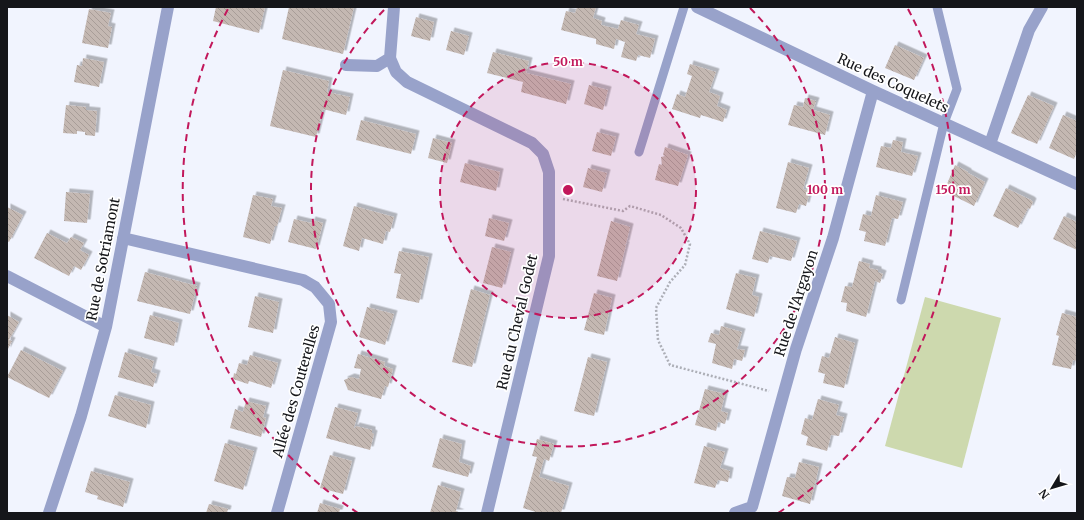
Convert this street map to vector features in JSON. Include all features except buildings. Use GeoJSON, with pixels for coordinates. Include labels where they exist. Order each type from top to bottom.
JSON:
{"type":"FeatureCollection","features":[{"type":"Feature","properties":{"kind":"street","name":"Rue de Sotriamont"},"geometry":{"type":"LineString","coordinates":[[50,513],[81,416],[106,327],[168,7]]}},
{"type":"Feature","properties":{"kind":"street"},"geometry":{"type":"LineString","coordinates":[[346,65],[377,66],[390,58],[394,7]]}},
{"type":"Feature","properties":{"kind":"street","name":"Rue des Coquelets"},"geometry":{"type":"LineString","coordinates":[[697,7],[873,91],[1077,184]]}},
{"type":"Feature","properties":{"kind":"street"},"geometry":{"type":"LineString","coordinates":[[990,144],[1029,30],[1042,7]]}},
{"type":"Feature","properties":{"kind":"street","name":"Rue du Cheval Godet"},"geometry":{"type":"LineString","coordinates":[[390,58],[396,72],[407,82],[532,143],[543,154],[549,172],[549,256],[487,513]]}},
{"type":"Feature","properties":{"kind":"street","name":"Rue de l'Argayon"},"geometry":{"type":"LineString","coordinates":[[735,513],[752,506],[796,349],[834,238],[873,91]]}},
{"type":"Feature","properties":{"kind":"street","name":"Allée des Couterelles"},"geometry":{"type":"LineString","coordinates":[[123,238],[302,280],[315,287],[328,304],[331,322],[277,513]]}},
{"type":"Feature","properties":{"kind":"street"},"geometry":{"type":"LineString","coordinates":[[7,276],[106,327]]}},
{"type":"Feature","properties":{"kind":"lane"},"geometry":{"type":"LineString","coordinates":[[639,152],[684,7]]}},
{"type":"Feature","properties":{"kind":"lane"},"geometry":{"type":"LineString","coordinates":[[901,300],[944,123],[957,89],[937,7]]}},
{"type":"Feature","properties":{"kind":"path"},"geometry":{"type":"LineString","coordinates":[[549,196],[623,211],[630,206],[661,215],[681,228],[690,244],[685,265],[670,282],[656,308],[658,340],[670,365],[783,395]]}},
{"type":"Feature","properties":{"kind":"green space"},"geometry":{"type":"Polygon","coordinates":[[[925,297],[1001,318],[962,468],[885,446],[925,297]]]}}]}
